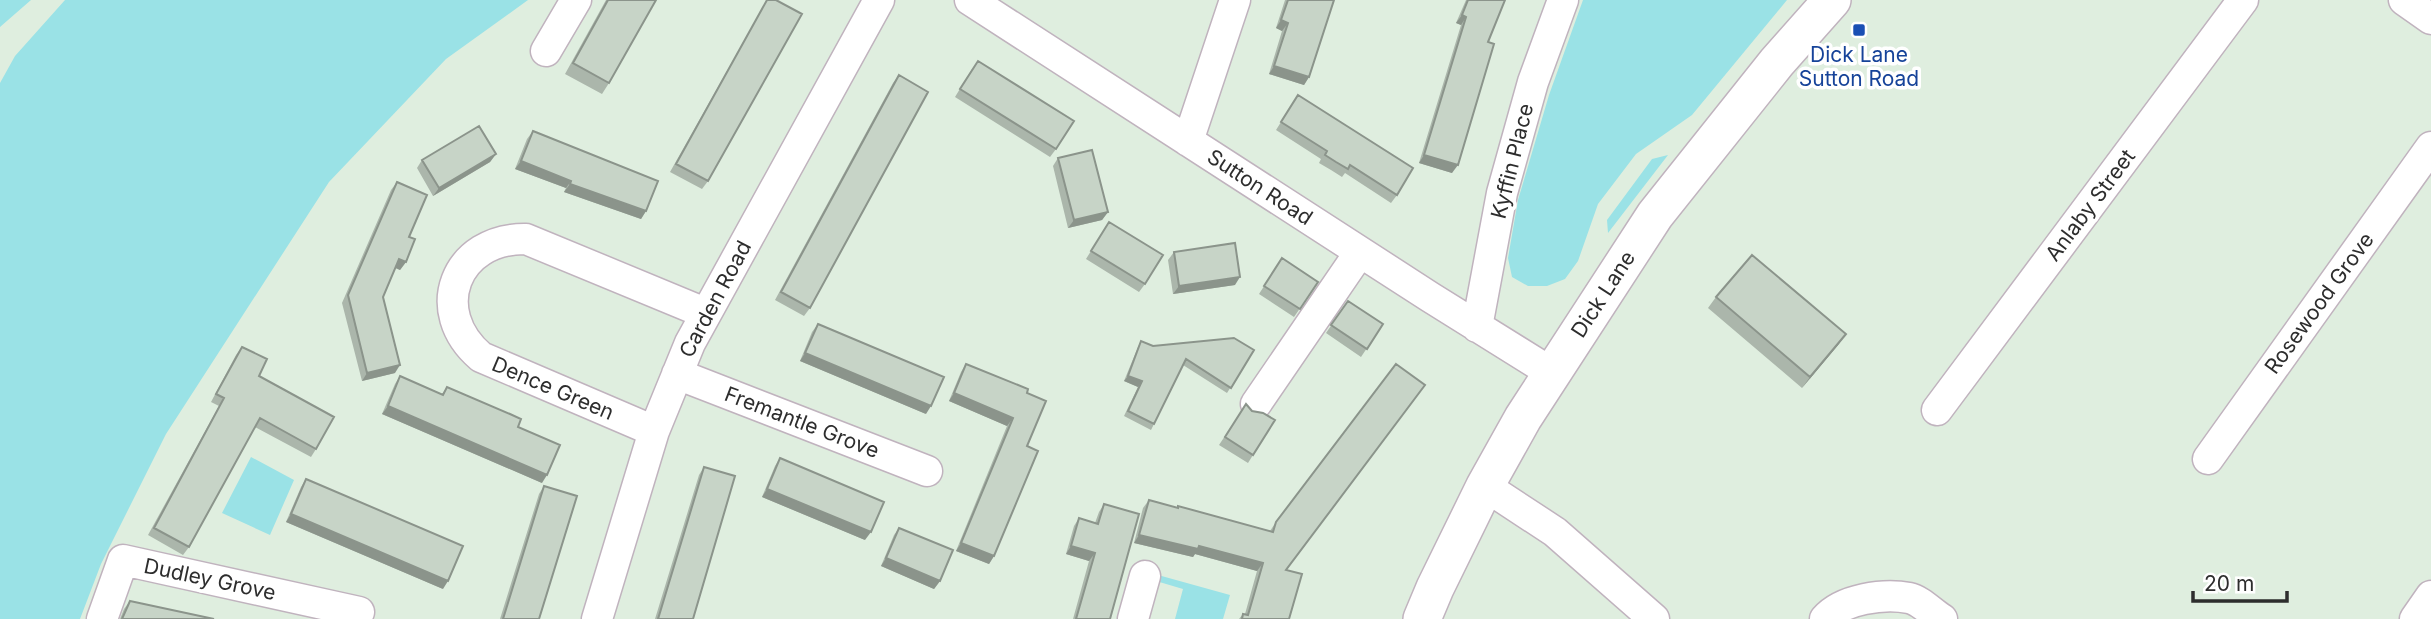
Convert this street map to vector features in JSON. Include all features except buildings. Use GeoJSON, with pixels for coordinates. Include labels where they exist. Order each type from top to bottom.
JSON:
{"type":"FeatureCollection","features":[{"type":"Feature","properties":{"kind":"street"},"geometry":{"type":"LineString","coordinates":[[546,51],[576,0]]}},
{"type":"Feature","properties":{"kind":"street","name":"Carden Road"},"geometry":{"type":"LineString","coordinates":[[597,619],[654,431],[677,374],[705,313],[879,0]]}},
{"type":"Feature","properties":{"kind":"street","name":"Sutton Road"},"geometry":{"type":"LineString","coordinates":[[970,0],[1476,327],[1552,373]]}},
{"type":"Feature","properties":{"kind":"street"},"geometry":{"type":"LineString","coordinates":[[1188,141],[1235,0]]}},
{"type":"Feature","properties":{"kind":"street","name":"Kyffin Place"},"geometry":{"type":"LineString","coordinates":[[1476,327],[1502,193],[1533,82],[1563,0]]}},
{"type":"Feature","properties":{"kind":"street","name":"Dick Lane"},"geometry":{"type":"LineString","coordinates":[[1422,619],[1485,486],[1552,373],[1655,215],[1776,62],[1832,0]]}},
{"type":"Feature","properties":{"kind":"street","name":"Anlaby Street"},"geometry":{"type":"LineString","coordinates":[[1937,410],[2243,0]]}},
{"type":"Feature","properties":{"kind":"street"},"geometry":{"type":"LineString","coordinates":[[2404,0],[2431,19]]}},
{"type":"Feature","properties":{"kind":"street","name":"Rosewood Grove"},"geometry":{"type":"LineString","coordinates":[[2208,459],[2431,147]]}},
{"type":"Feature","properties":{"kind":"street","name":"Dence Green"},"geometry":{"type":"LineString","coordinates":[[654,431],[481,356],[464,340],[454,319],[453,295],[460,273],[475,255],[495,242],[526,239],[705,313]]}},
{"type":"Feature","properties":{"kind":"street"},"geometry":{"type":"LineString","coordinates":[[1256,404],[1360,252]]}},
{"type":"Feature","properties":{"kind":"street","name":"Fremantle Grove"},"geometry":{"type":"LineString","coordinates":[[677,374],[927,471]]}},
{"type":"Feature","properties":{"kind":"street"},"geometry":{"type":"LineString","coordinates":[[1485,486],[1555,533],[1654,619]]}},
{"type":"Feature","properties":{"kind":"street","name":"Dudley Grove"},"geometry":{"type":"LineString","coordinates":[[102,619],[123,560],[359,612]]}},
{"type":"Feature","properties":{"kind":"street"},"geometry":{"type":"LineString","coordinates":[[1133,619],[1145,576]]}},
{"type":"Feature","properties":{"kind":"street"},"geometry":{"type":"LineString","coordinates":[[2415,619],[2431,596]]}},
{"type":"Feature","properties":{"kind":"street"},"geometry":{"type":"LineString","coordinates":[[1825,619],[1832,611],[1868,597],[1911,598],[1942,619]]}},
{"type":"Feature","properties":{"kind":"shaded area"},"geometry":{"type":"Polygon","coordinates":[[[0,0],[31,0],[0,27],[0,0]]]}},
{"type":"Feature","properties":{"kind":"shaded area"},"geometry":{"type":"Polygon","coordinates":[[[65,0],[528,0],[446,59],[329,182],[166,434],[101,564],[80,619],[0,619],[0,83],[15,56],[65,0]]]}},
{"type":"Feature","properties":{"kind":"shaded area"},"geometry":{"type":"Polygon","coordinates":[[[1583,0],[1787,0],[1692,115],[1636,154],[1598,204],[1578,261],[1565,279],[1547,286],[1528,286],[1512,277],[1508,258],[1518,200],[1549,95],[1583,0]]]}},
{"type":"Feature","properties":{"kind":"shaded area"},"geometry":{"type":"Polygon","coordinates":[[[1668,155],[1608,233],[1607,220],[1652,159],[1668,155]]]}},
{"type":"Feature","properties":{"kind":"shaded area"},"geometry":{"type":"Polygon","coordinates":[[[251,457],[294,480],[270,535],[222,513],[251,457]]]}},
{"type":"Feature","properties":{"kind":"shaded area"},"geometry":{"type":"Polygon","coordinates":[[[1158,575],[1230,595],[1223,619],[1175,619],[1183,589],[1156,581],[1158,575]]]}},
{"type":"Feature","properties":{"kind":"place","name":"Dick Lane Sutton Road"},"geometry":{"type":"Point","coordinates":[1859,30]}}]}
